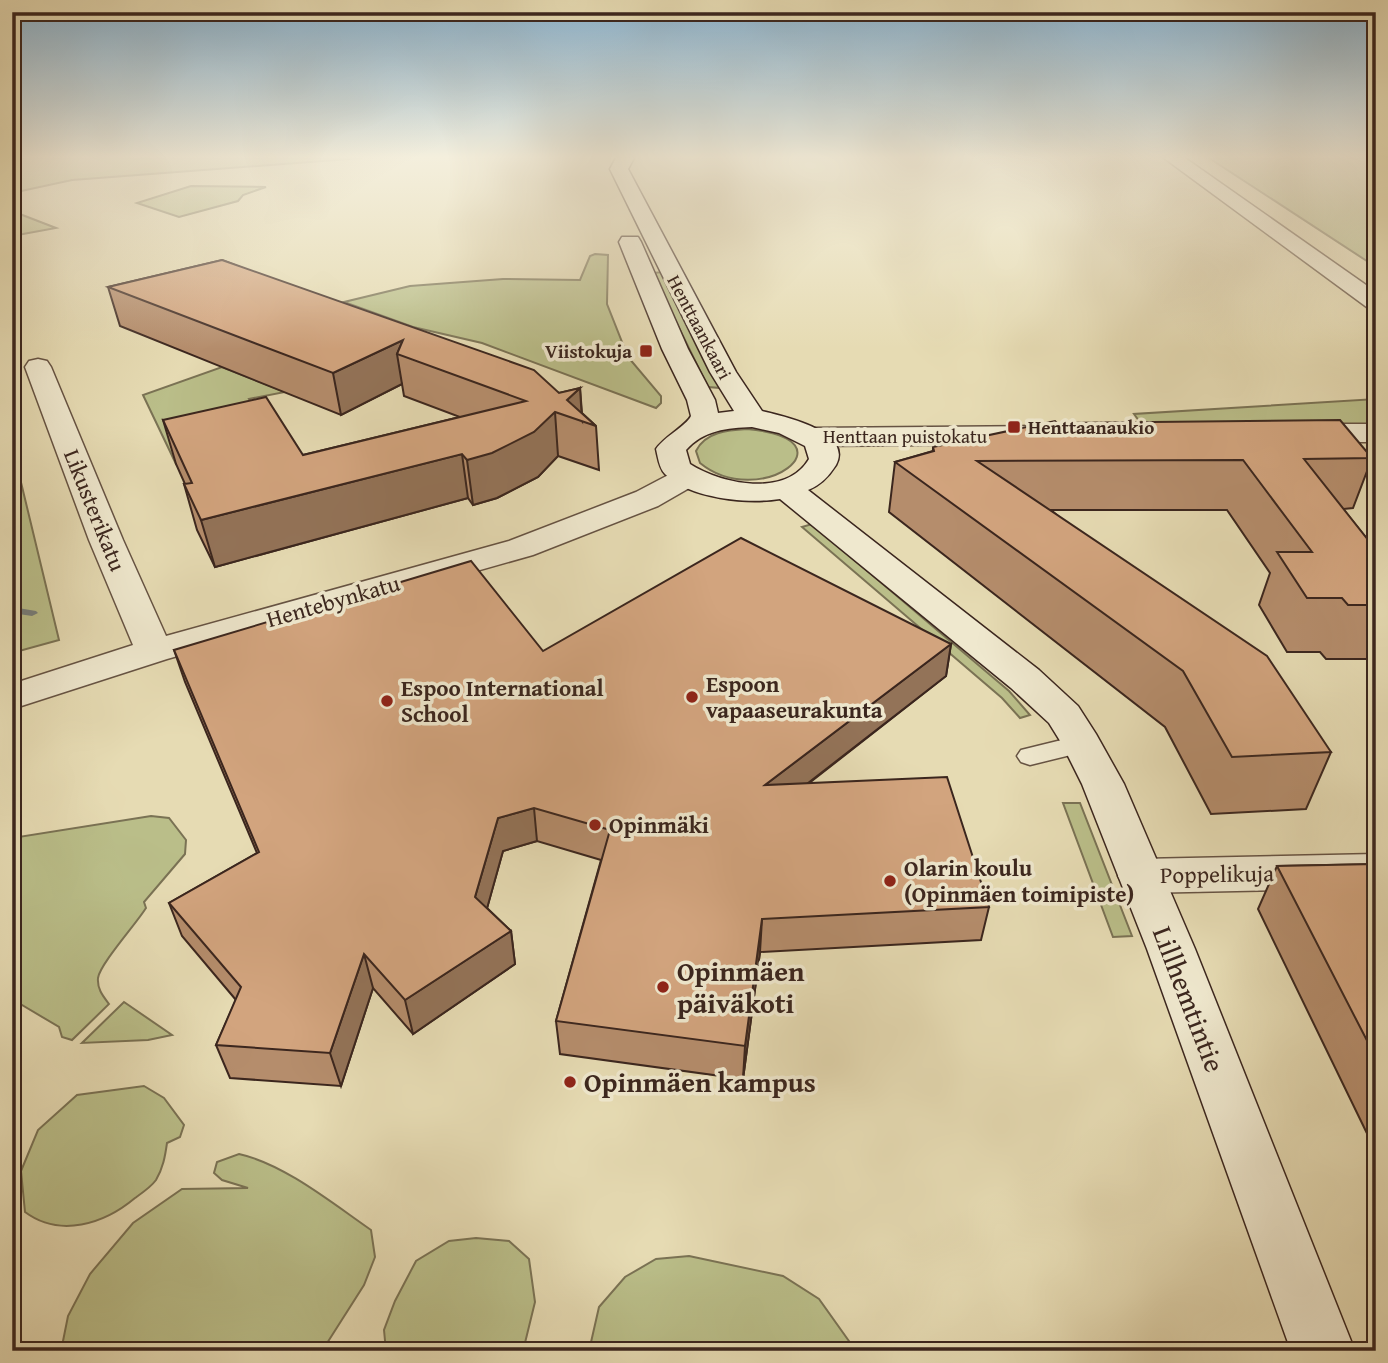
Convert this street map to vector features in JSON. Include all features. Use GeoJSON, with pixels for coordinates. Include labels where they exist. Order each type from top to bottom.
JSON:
{"type":"FeatureCollection","features":[{"type":"Feature","properties":{"kind":"main road","name":"Henttaankaari"},"geometry":{"type":"LineString","coordinates":[[646,222],[723,372],[752,418]]}},
{"type":"Feature","properties":{"kind":"main road"},"geometry":{"type":"LineString","coordinates":[[1262,222],[1376,303]]}},
{"type":"Feature","properties":{"kind":"main road","name":"Henttaankaari"},"geometry":{"type":"LineString","coordinates":[[621,224],[675,349],[701,400],[705,416],[699,426]]}},
{"type":"Feature","properties":{"kind":"main road","name":"Likusterikatu"},"geometry":{"type":"LineString","coordinates":[[38,367],[106,540],[154,651]]}},
{"type":"Feature","properties":{"kind":"main road"},"geometry":{"type":"LineString","coordinates":[[752,418],[796,428],[817,447],[818,470],[786,488],[751,492],[725,490],[687,477],[676,468],[671,449],[686,432],[725,420],[752,418]]}},
{"type":"Feature","properties":{"kind":"main road"},"geometry":{"type":"LineString","coordinates":[[1376,433],[1265,439],[1376,443]]}},
{"type":"Feature","properties":{"kind":"main road","name":"Henttaan puistokatu"},"geometry":{"type":"LineString","coordinates":[[817,447],[875,451],[1065,441]]}},
{"type":"Feature","properties":{"kind":"main road","name":"Hentebynkatu"},"geometry":{"type":"LineString","coordinates":[[12,696],[154,651],[522,548],[647,499],[687,477]]}},
{"type":"Feature","properties":{"kind":"main road","name":"Lillhemtintie"},"geometry":{"type":"LineString","coordinates":[[786,488],[1025,679],[1064,715],[1104,784],[1323,1351]]}},
{"type":"Feature","properties":{"kind":"main road","name":"Poppelikuja"},"geometry":{"type":"LineString","coordinates":[[1141,876],[1376,871]]}},
{"type":"Feature","properties":{"kind":"lane"},"geometry":{"type":"LineString","coordinates":[[1030,756],[1082,744]]}},
{"type":"Feature","properties":{"kind":"green space"},"geometry":{"type":"Polygon","coordinates":[[[12,222],[39,222],[56,228],[12,236],[12,222]]]}},
{"type":"Feature","properties":{"kind":"green space"},"geometry":{"type":"Polygon","coordinates":[[[1306,222],[1376,222],[1376,267],[1306,222]]]}},
{"type":"Feature","properties":{"kind":"green space"},"geometry":{"type":"Polygon","coordinates":[[[608,255],[607,304],[628,357],[661,396],[661,403],[656,408],[482,343],[413,327],[344,302],[410,286],[503,279],[580,280],[590,256],[608,255]]]}},
{"type":"Feature","properties":{"kind":"green space"},"geometry":{"type":"Polygon","coordinates":[[[663,272],[721,388],[708,387],[652,273],[663,272]]]}},
{"type":"Feature","properties":{"kind":"green space"},"geometry":{"type":"Polygon","coordinates":[[[222,367],[285,392],[249,399],[276,440],[176,464],[143,395],[222,367]]]}},
{"type":"Feature","properties":{"kind":"green space"},"geometry":{"type":"Polygon","coordinates":[[[1376,399],[1376,427],[1142,425],[1134,414],[1376,399]]]}},
{"type":"Feature","properties":{"kind":"green space"},"geometry":{"type":"Polygon","coordinates":[[[747,429],[779,435],[795,445],[797,457],[788,468],[771,476],[748,480],[724,476],[700,463],[696,451],[705,440],[725,431],[747,429]]]}},
{"type":"Feature","properties":{"kind":"green space"},"geometry":{"type":"Polygon","coordinates":[[[12,445],[59,640],[12,653],[12,445]]]}},
{"type":"Feature","properties":{"kind":"green space"},"geometry":{"type":"Polygon","coordinates":[[[812,524],[1009,691],[1030,715],[1020,718],[1002,698],[802,527],[812,524]]]}},
{"type":"Feature","properties":{"kind":"green space"},"geometry":{"type":"Polygon","coordinates":[[[1063,803],[1080,803],[1132,936],[1113,937],[1063,803]]]}},
{"type":"Feature","properties":{"kind":"green space"},"geometry":{"type":"Polygon","coordinates":[[[151,816],[169,818],[186,840],[185,854],[144,902],[146,908],[100,972],[98,986],[109,1004],[72,1040],[62,1037],[59,1027],[12,999],[12,838],[151,816]]]}},
{"type":"Feature","properties":{"kind":"green space"},"geometry":{"type":"Polygon","coordinates":[[[124,1002],[172,1035],[148,1040],[82,1043],[124,1002]]]}},
{"type":"Feature","properties":{"kind":"green space"},"geometry":{"type":"Polygon","coordinates":[[[144,1086],[164,1098],[184,1125],[180,1137],[167,1143],[162,1167],[154,1183],[123,1207],[96,1221],[67,1226],[39,1220],[25,1212],[21,1171],[38,1130],[77,1095],[144,1086]]]}},
{"type":"Feature","properties":{"kind":"green space"},"geometry":{"type":"Polygon","coordinates":[[[239,1154],[290,1175],[371,1230],[375,1257],[364,1285],[322,1351],[61,1351],[68,1316],[90,1274],[133,1223],[182,1189],[248,1188],[222,1180],[214,1173],[217,1162],[239,1154]]]}},
{"type":"Feature","properties":{"kind":"green space"},"geometry":{"type":"Polygon","coordinates":[[[476,1238],[509,1241],[529,1259],[535,1302],[523,1351],[386,1351],[384,1330],[395,1301],[416,1261],[449,1241],[476,1238]]]}},
{"type":"Feature","properties":{"kind":"green space"},"geometry":{"type":"Polygon","coordinates":[[[689,1256],[783,1276],[819,1299],[856,1351],[589,1351],[599,1307],[625,1277],[656,1259],[689,1256]]]}},
{"type":"Feature","properties":{"kind":"building"},"geometry":{"type":"Polygon","coordinates":[[[222,260],[534,370],[559,393],[580,388],[567,400],[596,426],[555,412],[534,432],[492,453],[467,460],[462,454],[201,520],[184,484],[192,483],[163,420],[266,397],[303,455],[526,401],[397,354],[403,340],[333,373],[108,287],[222,260]]]}},
{"type":"Feature","properties":{"kind":"building"},"geometry":{"type":"Polygon","coordinates":[[[1340,420],[1372,458],[1304,459],[1376,550],[1376,605],[1348,605],[1342,598],[1307,598],[1277,552],[1312,552],[1243,460],[977,461],[1267,656],[1331,752],[1232,757],[1183,671],[895,462],[934,451],[933,447],[1055,421],[1340,420]]]}},
{"type":"Feature","properties":{"kind":"building","name":"Opinmäki"},"geometry":{"type":"Polygon","coordinates":[[[741,538],[951,644],[765,785],[947,777],[989,907],[762,919],[745,1046],[556,1021],[610,830],[534,808],[498,818],[475,897],[511,931],[405,1000],[364,954],[330,1053],[216,1045],[241,987],[169,903],[259,852],[174,650],[471,561],[543,651],[741,538]]]}},
{"type":"Feature","properties":{"kind":"building"},"geometry":{"type":"Polygon","coordinates":[[[1376,864],[1376,1058],[1277,866],[1376,864]]]}},
{"type":"Feature","properties":{"kind":"waterway"},"geometry":{"type":"LineString","coordinates":[[12,610],[32,613]]}},
{"type":"Feature","properties":{"kind":"place","name":"Viistokuja"},"geometry":{"type":"Point","coordinates":[646,351]}},
{"type":"Feature","properties":{"kind":"place","name":"Henttaanaukio"},"geometry":{"type":"Point","coordinates":[1014,427]}},
{"type":"Feature","properties":{"kind":"place","name":"Espoon vapaaseurakunta"},"geometry":{"type":"Point","coordinates":[692,697]}},
{"type":"Feature","properties":{"kind":"place","name":"Espoo International School"},"geometry":{"type":"Point","coordinates":[387,701]}},
{"type":"Feature","properties":{"kind":"place","name":"Opinmäki"},"geometry":{"type":"Point","coordinates":[595,825]}},
{"type":"Feature","properties":{"kind":"place","name":"Olarin koulu (Opinmäen toimipiste)"},"geometry":{"type":"Point","coordinates":[890,881]}},
{"type":"Feature","properties":{"kind":"place","name":"Opinmäen päiväkoti"},"geometry":{"type":"Point","coordinates":[663,987]}},
{"type":"Feature","properties":{"kind":"place","name":"Opinmäen kampus"},"geometry":{"type":"Point","coordinates":[570,1082]}}]}
